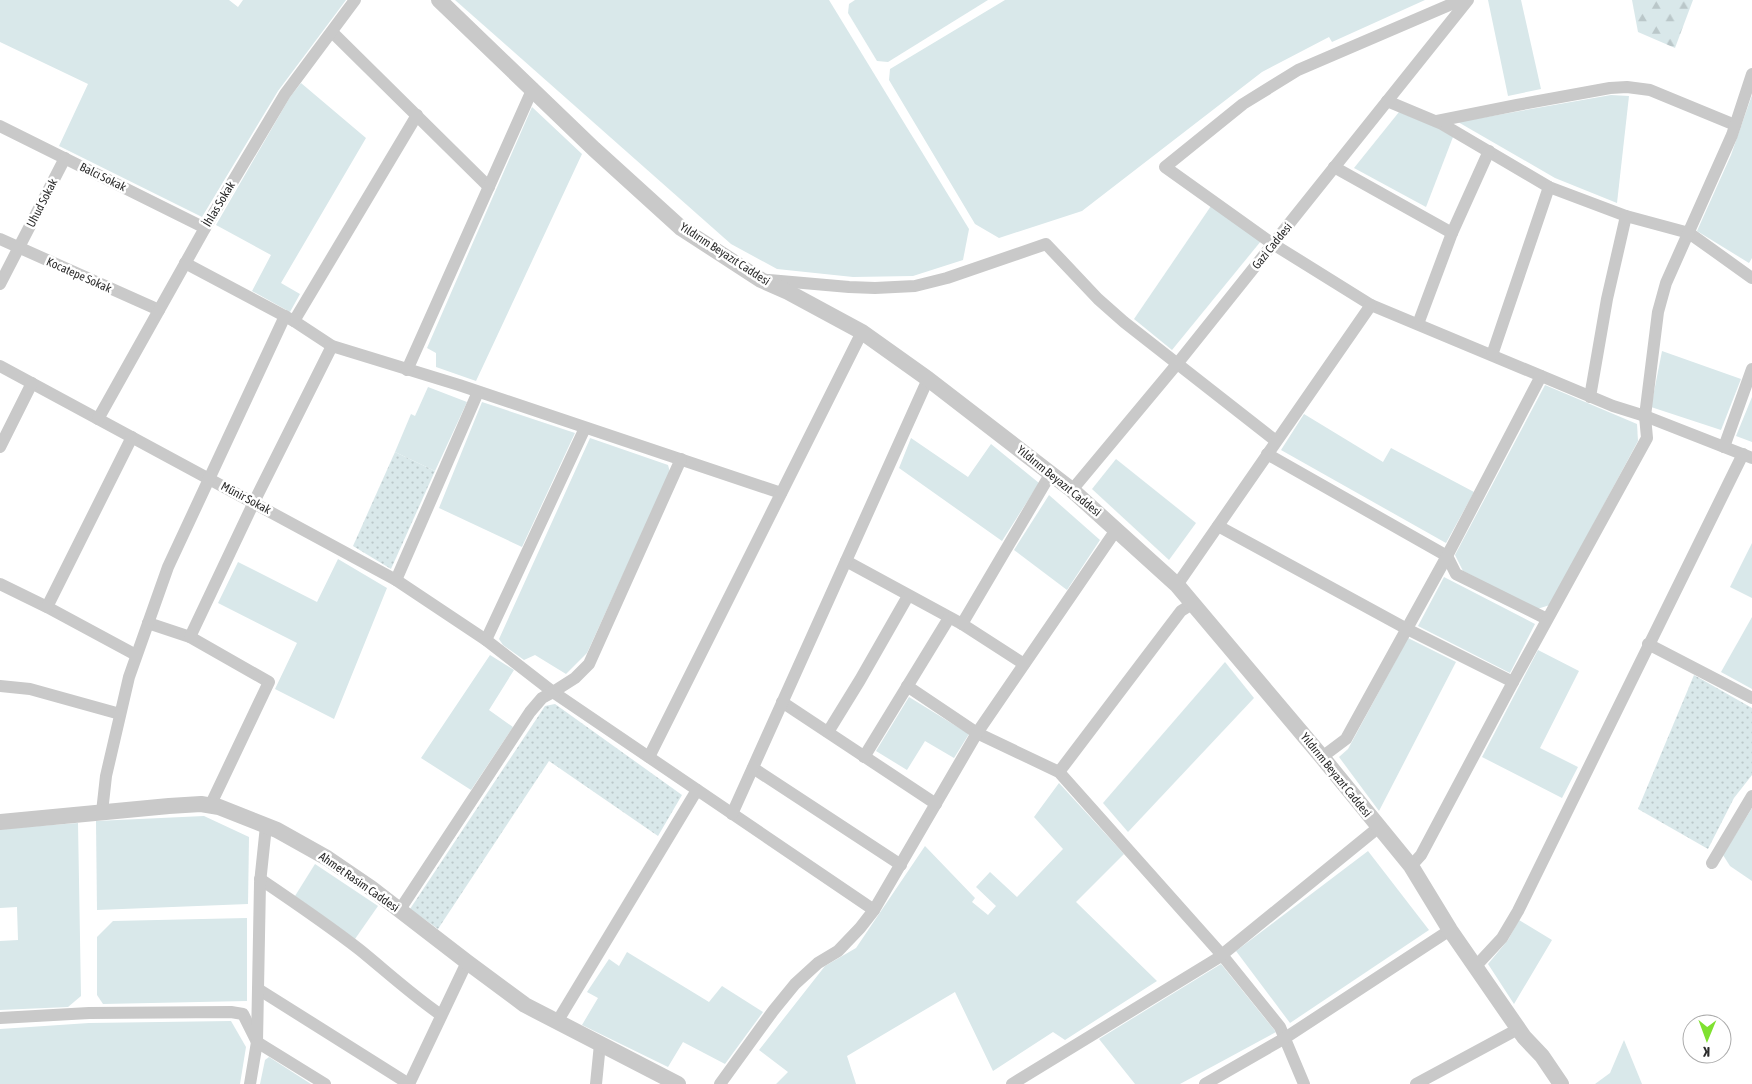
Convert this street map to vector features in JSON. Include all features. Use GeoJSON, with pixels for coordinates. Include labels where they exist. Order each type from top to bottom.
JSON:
{"type":"FeatureCollection","features":[{"type":"Feature","properties":{"kind":"street","name":"İhlas Sokak"},"geometry":{"type":"LineString","coordinates":[[98,419],[205,228],[286,94],[355,0]]}},
{"type":"Feature","properties":{"kind":"street","name":"Yıldırım Beyazıt Caddesi"},"geometry":{"type":"LineString","coordinates":[[439,0],[533,88],[594,149],[681,228],[760,280],[788,292],[862,332],[928,379],[1072,490],[1177,585],[1411,866],[1450,930],[1518,1029],[1542,1056],[1561,1084]]}},
{"type":"Feature","properties":{"kind":"street"},"geometry":{"type":"LineString","coordinates":[[1461,0],[1298,70],[1242,104],[1165,167],[1273,244],[1371,304],[1613,406],[1645,416],[1747,456],[1648,644],[1602,742],[1518,911],[1502,938],[1476,967]]}},
{"type":"Feature","properties":{"kind":"street","name":"Gazi Caddesi"},"geometry":{"type":"LineString","coordinates":[[1072,490],[1177,364],[1468,0]]}},
{"type":"Feature","properties":{"kind":"street"},"geometry":{"type":"LineString","coordinates":[[332,32],[489,187]]}},
{"type":"Feature","properties":{"kind":"street"},"geometry":{"type":"LineString","coordinates":[[1411,866],[1421,856],[1646,438],[1645,416],[1658,312],[1666,283],[1735,125],[1752,74]]}},
{"type":"Feature","properties":{"kind":"street"},"geometry":{"type":"LineString","coordinates":[[1437,122],[1536,101],[1610,88],[1627,87],[1650,90],[1735,125]]}},
{"type":"Feature","properties":{"kind":"street"},"geometry":{"type":"LineString","coordinates":[[407,370],[533,88]]}},
{"type":"Feature","properties":{"kind":"street"},"geometry":{"type":"LineString","coordinates":[[1387,101],[1437,122],[1549,187],[1626,216],[1689,233],[1752,278]]}},
{"type":"Feature","properties":{"kind":"street"},"geometry":{"type":"LineString","coordinates":[[102,812],[106,776],[120,714],[136,656],[168,567],[209,478],[289,318],[417,115]]}},
{"type":"Feature","properties":{"kind":"street","name":"Balcı Sokak"},"geometry":{"type":"LineString","coordinates":[[0,126],[205,228]]}},
{"type":"Feature","properties":{"kind":"street"},"geometry":{"type":"LineString","coordinates":[[1418,324],[1452,233],[1489,152]]}},
{"type":"Feature","properties":{"kind":"street","name":"Uhud Sokak"},"geometry":{"type":"LineString","coordinates":[[19,248],[65,158]]}},
{"type":"Feature","properties":{"kind":"street"},"geometry":{"type":"LineString","coordinates":[[1334,168],[1452,233]]}},
{"type":"Feature","properties":{"kind":"street"},"geometry":{"type":"LineString","coordinates":[[1492,355],[1549,187]]}},
{"type":"Feature","properties":{"kind":"street"},"geometry":{"type":"LineString","coordinates":[[1590,396],[1607,298],[1626,216]]}},
{"type":"Feature","properties":{"kind":"street","name":"Kocatepe Sokak"},"geometry":{"type":"LineString","coordinates":[[0,239],[159,310]]}},
{"type":"Feature","properties":{"kind":"street"},"geometry":{"type":"LineString","coordinates":[[760,280],[849,287],[915,286],[947,278],[1046,244],[1098,299],[1177,364],[1276,441]]}},
{"type":"Feature","properties":{"kind":"street"},"geometry":{"type":"LineString","coordinates":[[0,284],[19,248]]}},
{"type":"Feature","properties":{"kind":"street"},"geometry":{"type":"LineString","coordinates":[[185,263],[289,318],[332,346],[459,385],[781,493]]}},
{"type":"Feature","properties":{"kind":"street"},"geometry":{"type":"LineString","coordinates":[[1177,585],[1371,304]]}},
{"type":"Feature","properties":{"kind":"street"},"geometry":{"type":"LineString","coordinates":[[649,758],[862,332]]}},
{"type":"Feature","properties":{"kind":"street"},"geometry":{"type":"LineString","coordinates":[[190,637],[254,502],[332,346]]}},
{"type":"Feature","properties":{"kind":"street","name":"Münir Sokak"},"geometry":{"type":"LineString","coordinates":[[0,366],[396,580],[486,640],[554,692],[649,758],[874,910]]}},
{"type":"Feature","properties":{"kind":"street"},"geometry":{"type":"LineString","coordinates":[[1724,447],[1752,369]]}},
{"type":"Feature","properties":{"kind":"street"},"geometry":{"type":"LineString","coordinates":[[1322,757],[1346,739],[1447,556],[1541,376]]}},
{"type":"Feature","properties":{"kind":"street"},"geometry":{"type":"LineString","coordinates":[[732,814],[928,379]]}},
{"type":"Feature","properties":{"kind":"street"},"geometry":{"type":"LineString","coordinates":[[0,446],[32,384]]}},
{"type":"Feature","properties":{"kind":"street"},"geometry":{"type":"LineString","coordinates":[[396,580],[478,392]]}},
{"type":"Feature","properties":{"kind":"street"},"geometry":{"type":"LineString","coordinates":[[486,640],[585,428]]}},
{"type":"Feature","properties":{"kind":"street"},"geometry":{"type":"LineString","coordinates":[[47,607],[132,437]]}},
{"type":"Feature","properties":{"kind":"street"},"geometry":{"type":"LineString","coordinates":[[1267,454],[1447,556],[1456,574],[1547,619]]}},
{"type":"Feature","properties":{"kind":"street"},"geometry":{"type":"LineString","coordinates":[[399,911],[530,712],[542,698],[575,678],[589,664],[681,460]]}},
{"type":"Feature","properties":{"kind":"street"},"geometry":{"type":"LineString","coordinates":[[962,624],[1051,473]]}},
{"type":"Feature","properties":{"kind":"street"},"geometry":{"type":"LineString","coordinates":[[1218,526],[1407,629],[1513,682]]}},
{"type":"Feature","properties":{"kind":"street"},"geometry":{"type":"LineString","coordinates":[[720,1084],[795,984],[818,963],[838,951],[874,910],[977,733],[1116,530]]}},
{"type":"Feature","properties":{"kind":"street"},"geometry":{"type":"LineString","coordinates":[[846,561],[962,624],[1024,664]]}},
{"type":"Feature","properties":{"kind":"street"},"geometry":{"type":"LineString","coordinates":[[2,590],[47,607],[136,656]]}},
{"type":"Feature","properties":{"kind":"street"},"geometry":{"type":"LineString","coordinates":[[828,732],[908,596]]}},
{"type":"Feature","properties":{"kind":"street"},"geometry":{"type":"LineString","coordinates":[[1059,772],[1181,611],[1192,604]]}},
{"type":"Feature","properties":{"kind":"street"},"geometry":{"type":"LineString","coordinates":[[864,757],[949,618]]}},
{"type":"Feature","properties":{"kind":"street"},"geometry":{"type":"LineString","coordinates":[[148,623],[190,637],[268,682],[210,806]]}},
{"type":"Feature","properties":{"kind":"street"},"geometry":{"type":"LineString","coordinates":[[1648,644],[1752,698]]}},
{"type":"Feature","properties":{"kind":"street"},"geometry":{"type":"LineString","coordinates":[[0,686],[30,690],[120,714]]}},
{"type":"Feature","properties":{"kind":"street"},"geometry":{"type":"LineString","coordinates":[[907,686],[977,733],[1059,772],[1222,955],[1280,1027],[1304,1084]]}},
{"type":"Feature","properties":{"kind":"street"},"geometry":{"type":"LineString","coordinates":[[782,702],[936,804]]}},
{"type":"Feature","properties":{"kind":"street"},"geometry":{"type":"LineString","coordinates":[[753,768],[901,865]]}},
{"type":"Feature","properties":{"kind":"street"},"geometry":{"type":"LineString","coordinates":[[557,1022],[697,790]]}},
{"type":"Feature","properties":{"kind":"street"},"geometry":{"type":"LineString","coordinates":[[1712,863],[1752,796]]}},
{"type":"Feature","properties":{"kind":"street","name":"Ahmet Rasim Caddesi"},"geometry":{"type":"LineString","coordinates":[[0,822],[185,805],[201,804],[219,807],[295,839],[371,888],[526,1005],[678,1084]]}},
{"type":"Feature","properties":{"kind":"street"},"geometry":{"type":"LineString","coordinates":[[250,1084],[257,1042],[260,879],[266,826]]}},
{"type":"Feature","properties":{"kind":"street"},"geometry":{"type":"LineString","coordinates":[[1012,1084],[1222,955],[1379,827]]}},
{"type":"Feature","properties":{"kind":"street"},"geometry":{"type":"LineString","coordinates":[[260,879],[316,916],[413,996],[441,1016]]}},
{"type":"Feature","properties":{"kind":"street"},"geometry":{"type":"LineString","coordinates":[[1205,1084],[1285,1038],[1450,930]]}},
{"type":"Feature","properties":{"kind":"street"},"geometry":{"type":"LineString","coordinates":[[258,989],[409,1084],[467,962]]}},
{"type":"Feature","properties":{"kind":"street"},"geometry":{"type":"LineString","coordinates":[[0,1018],[89,1013],[230,1012],[242,1014],[257,1042],[326,1084]]}},
{"type":"Feature","properties":{"kind":"street"},"geometry":{"type":"LineString","coordinates":[[1416,1084],[1518,1029]]}},
{"type":"Feature","properties":{"kind":"street"},"geometry":{"type":"LineString","coordinates":[[596,1084],[600,1044]]}},
{"type":"Feature","properties":{"kind":"green space"},"geometry":{"type":"Polygon","coordinates":[[[0,0],[229,0],[238,7],[243,0],[346,0],[278,91],[202,217],[59,146],[88,84],[0,42],[0,0]]]}},
{"type":"Feature","properties":{"kind":"green space"},"geometry":{"type":"Polygon","coordinates":[[[455,0],[829,0],[969,229],[963,260],[913,276],[853,277],[777,269],[731,244],[455,0]]]}},
{"type":"Feature","properties":{"kind":"green space"},"geometry":{"type":"Polygon","coordinates":[[[855,0],[988,0],[888,62],[877,61],[848,13],[849,4],[855,0]]]}},
{"type":"Feature","properties":{"kind":"green space"},"geometry":{"type":"Polygon","coordinates":[[[1005,0],[1425,0],[1332,42],[1329,37],[1262,72],[1082,211],[999,238],[975,224],[889,80],[890,69],[1005,0]]]}},
{"type":"Feature","properties":{"kind":"green space"},"geometry":{"type":"Polygon","coordinates":[[[1488,0],[1521,0],[1541,89],[1508,96],[1488,0]]]}},
{"type":"Feature","properties":{"kind":"green space"},"geometry":{"type":"Polygon","coordinates":[[[1632,0],[1693,0],[1675,48],[1638,32],[1632,0]]]}},
{"type":"Feature","properties":{"kind":"green space"},"geometry":{"type":"Polygon","coordinates":[[[301,83],[366,138],[281,283],[300,294],[290,312],[252,291],[271,255],[216,225],[290,97],[301,83]]]}},
{"type":"Feature","properties":{"kind":"green space"},"geometry":{"type":"Polygon","coordinates":[[[1611,95],[1629,96],[1617,203],[1555,178],[1458,122],[1611,95]]]}},
{"type":"Feature","properties":{"kind":"green space"},"geometry":{"type":"Polygon","coordinates":[[[1752,95],[1752,258],[1749,263],[1697,231],[1731,155],[1752,95]]]}},
{"type":"Feature","properties":{"kind":"green space"},"geometry":{"type":"Polygon","coordinates":[[[532,107],[582,154],[476,381],[436,367],[436,353],[427,348],[532,107]]]}},
{"type":"Feature","properties":{"kind":"green space"},"geometry":{"type":"Polygon","coordinates":[[[1399,112],[1436,127],[1453,137],[1426,207],[1354,168],[1399,112]]]}},
{"type":"Feature","properties":{"kind":"green space"},"geometry":{"type":"Polygon","coordinates":[[[1211,206],[1261,241],[1172,350],[1134,319],[1211,206]]]}},
{"type":"Feature","properties":{"kind":"green space"},"geometry":{"type":"Polygon","coordinates":[[[1662,351],[1741,379],[1721,430],[1651,407],[1662,351]]]}},
{"type":"Feature","properties":{"kind":"green space"},"geometry":{"type":"Polygon","coordinates":[[[1545,385],[1637,424],[1638,441],[1550,605],[1537,609],[1463,571],[1455,555],[1545,385]]]}},
{"type":"Feature","properties":{"kind":"green space"},"geometry":{"type":"Polygon","coordinates":[[[428,387],[467,402],[435,471],[395,452],[411,414],[415,416],[428,387]]]}},
{"type":"Feature","properties":{"kind":"green space"},"geometry":{"type":"Polygon","coordinates":[[[1752,397],[1752,442],[1736,436],[1752,397]]]}},
{"type":"Feature","properties":{"kind":"green space"},"geometry":{"type":"Polygon","coordinates":[[[482,402],[575,433],[522,547],[439,508],[482,402]]]}},
{"type":"Feature","properties":{"kind":"green space"},"geometry":{"type":"Polygon","coordinates":[[[1304,414],[1383,462],[1391,448],[1474,492],[1446,543],[1281,450],[1304,414]]]}},
{"type":"Feature","properties":{"kind":"green space"},"geometry":{"type":"Polygon","coordinates":[[[590,438],[668,465],[670,472],[587,653],[566,674],[535,655],[524,660],[503,645],[499,639],[590,438]]]}},
{"type":"Feature","properties":{"kind":"green space"},"geometry":{"type":"Polygon","coordinates":[[[911,438],[968,477],[991,444],[1039,483],[1002,541],[899,468],[911,438]]]}},
{"type":"Feature","properties":{"kind":"green space"},"geometry":{"type":"Polygon","coordinates":[[[395,452],[435,471],[391,569],[353,546],[395,452]]]}},
{"type":"Feature","properties":{"kind":"green space"},"geometry":{"type":"Polygon","coordinates":[[[1116,459],[1196,523],[1169,560],[1092,489],[1116,459]]]}},
{"type":"Feature","properties":{"kind":"green space"},"geometry":{"type":"Polygon","coordinates":[[[1049,495],[1100,540],[1067,590],[1014,550],[1049,495]]]}},
{"type":"Feature","properties":{"kind":"green space"},"geometry":{"type":"Polygon","coordinates":[[[1752,543],[1752,598],[1730,587],[1752,543]]]}},
{"type":"Feature","properties":{"kind":"green space"},"geometry":{"type":"Polygon","coordinates":[[[338,559],[387,588],[334,719],[275,689],[297,643],[218,603],[238,562],[317,602],[338,559]]]}},
{"type":"Feature","properties":{"kind":"green space"},"geometry":{"type":"Polygon","coordinates":[[[1444,577],[1535,624],[1510,673],[1418,626],[1444,577]]]}},
{"type":"Feature","properties":{"kind":"green space"},"geometry":{"type":"Polygon","coordinates":[[[1752,617],[1752,689],[1721,672],[1752,617]]]}},
{"type":"Feature","properties":{"kind":"green space"},"geometry":{"type":"Polygon","coordinates":[[[1408,638],[1456,662],[1379,811],[1339,757],[1348,749],[1408,638]]]}},
{"type":"Feature","properties":{"kind":"green space"},"geometry":{"type":"Polygon","coordinates":[[[1538,650],[1579,671],[1540,748],[1578,767],[1562,798],[1482,757],[1538,650]]]}},
{"type":"Feature","properties":{"kind":"green space"},"geometry":{"type":"Polygon","coordinates":[[[490,655],[514,670],[489,710],[513,727],[471,790],[421,758],[490,655]]]}},
{"type":"Feature","properties":{"kind":"green space"},"geometry":{"type":"Polygon","coordinates":[[[1225,662],[1254,698],[1128,832],[1103,803],[1225,662]]]}},
{"type":"Feature","properties":{"kind":"green space"},"geometry":{"type":"Polygon","coordinates":[[[1694,675],[1752,708],[1752,775],[1734,798],[1708,849],[1638,809],[1694,675]]]}},
{"type":"Feature","properties":{"kind":"green space"},"geometry":{"type":"Polygon","coordinates":[[[909,697],[969,734],[954,758],[925,741],[907,770],[876,751],[909,697]]]}},
{"type":"Feature","properties":{"kind":"green space"},"geometry":{"type":"Polygon","coordinates":[[[555,704],[682,795],[658,836],[549,761],[438,929],[410,909],[545,706],[555,704]]]}},
{"type":"Feature","properties":{"kind":"green space"},"geometry":{"type":"Polygon","coordinates":[[[1059,783],[1124,854],[1076,902],[1157,981],[1065,1040],[1053,1032],[993,1071],[955,992],[847,1056],[856,1084],[776,1084],[788,1072],[759,1050],[825,966],[856,948],[925,846],[975,898],[972,902],[988,915],[996,906],[976,887],[990,872],[1017,897],[1063,849],[1034,817],[1059,783]]]}},
{"type":"Feature","properties":{"kind":"green space"},"geometry":{"type":"Polygon","coordinates":[[[1752,808],[1752,881],[1730,866],[1723,855],[1752,808]]]}},
{"type":"Feature","properties":{"kind":"green space"},"geometry":{"type":"Polygon","coordinates":[[[204,816],[249,837],[248,904],[97,910],[96,821],[204,816]]]}},
{"type":"Feature","properties":{"kind":"green space"},"geometry":{"type":"Polygon","coordinates":[[[78,823],[81,996],[68,1007],[0,1010],[0,941],[18,940],[17,907],[0,908],[0,829],[78,823]]]}},
{"type":"Feature","properties":{"kind":"green space"},"geometry":{"type":"Polygon","coordinates":[[[1368,851],[1429,930],[1290,1023],[1236,951],[1368,851]]]}},
{"type":"Feature","properties":{"kind":"green space"},"geometry":{"type":"Polygon","coordinates":[[[315,864],[378,906],[355,939],[295,896],[315,864]]]}},
{"type":"Feature","properties":{"kind":"green space"},"geometry":{"type":"Polygon","coordinates":[[[247,918],[247,1001],[103,1004],[97,995],[97,937],[113,921],[247,918]]]}},
{"type":"Feature","properties":{"kind":"green space"},"geometry":{"type":"Polygon","coordinates":[[[1519,920],[1552,940],[1514,1004],[1488,964],[1508,940],[1519,920]]]}},
{"type":"Feature","properties":{"kind":"green space"},"geometry":{"type":"Polygon","coordinates":[[[627,952],[709,1002],[722,986],[763,1012],[725,1064],[683,1042],[668,1067],[582,1025],[598,998],[587,992],[609,959],[619,966],[627,952]]]}},
{"type":"Feature","properties":{"kind":"green space"},"geometry":{"type":"Polygon","coordinates":[[[1221,964],[1276,1032],[1180,1084],[1135,1084],[1099,1039],[1221,964]]]}},
{"type":"Feature","properties":{"kind":"green space"},"geometry":{"type":"Polygon","coordinates":[[[231,1021],[246,1047],[240,1084],[0,1084],[0,1029],[89,1023],[231,1021]]]}},
{"type":"Feature","properties":{"kind":"green space"},"geometry":{"type":"Polygon","coordinates":[[[1624,1040],[1642,1084],[1595,1084],[1610,1073],[1624,1040]]]}},
{"type":"Feature","properties":{"kind":"green space"},"geometry":{"type":"Polygon","coordinates":[[[269,1057],[311,1084],[260,1084],[265,1060],[269,1057]]]}}]}
